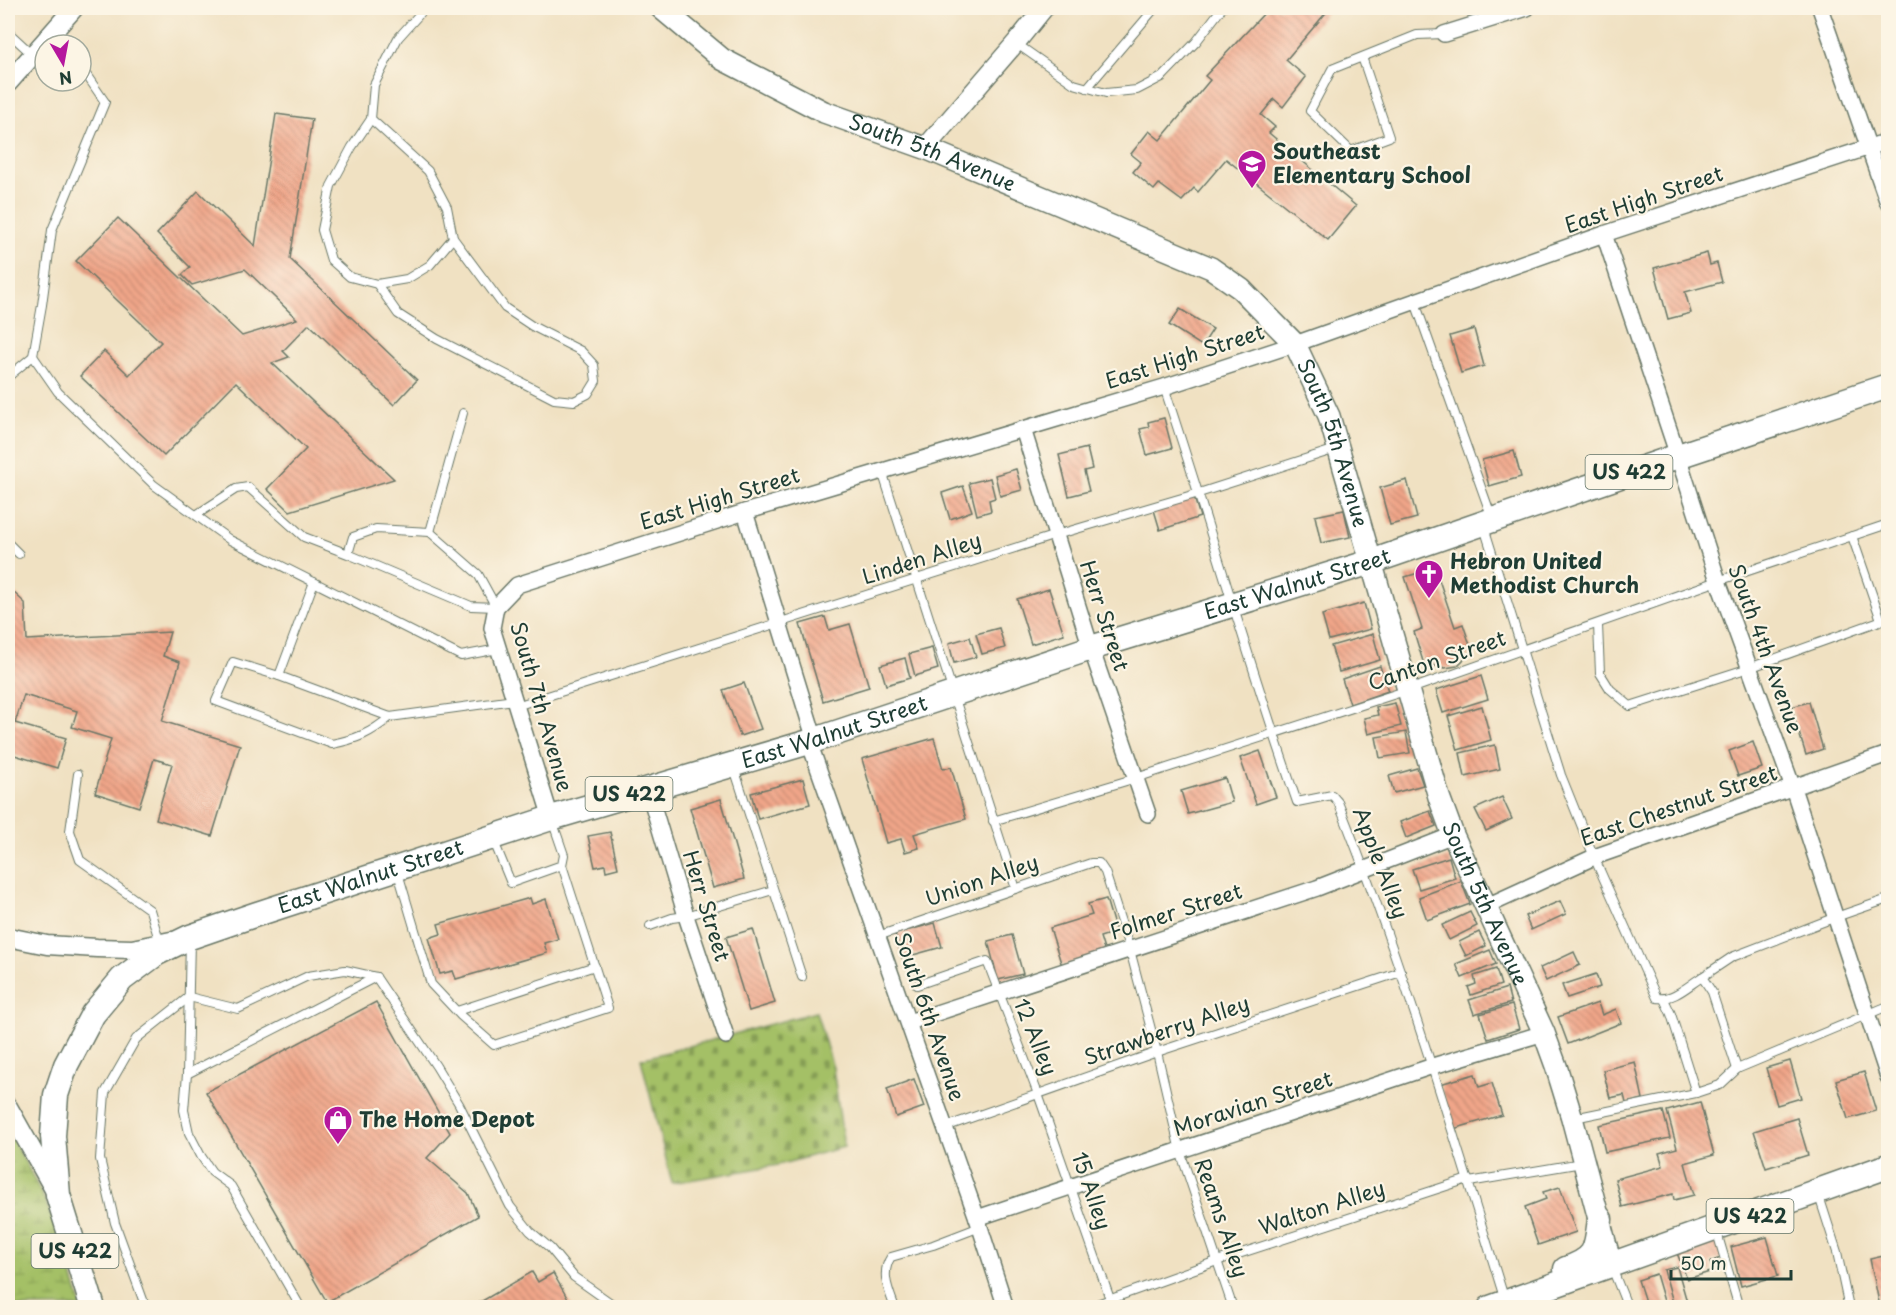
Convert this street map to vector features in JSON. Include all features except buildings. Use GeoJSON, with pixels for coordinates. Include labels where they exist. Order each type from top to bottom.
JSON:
{"type":"FeatureCollection","features":[{"type":"Feature","properties":{"kind":"highway","name":"East Walnut Street"},"geometry":{"type":"LineString","coordinates":[[93,1308],[57,1195],[53,1136],[57,1095],[66,1065],[93,1014],[122,980],[157,953],[190,937],[492,837],[812,741],[1091,648],[1371,562],[1888,386]]}},
{"type":"Feature","properties":{"kind":"highway","name":"US 422"},"geometry":{"type":"LineString","coordinates":[[1496,1299],[1611,1264],[1888,1166]]}},
{"type":"Feature","properties":{"kind":"highway"},"geometry":{"type":"LineString","coordinates":[[1481,1308],[1492,1295],[1496,1299],[1582,1263],[1592,1255],[1597,1243],[1599,1219]]}},
{"type":"Feature","properties":{"kind":"main road","name":"South 5th Avenue"},"geometry":{"type":"LineString","coordinates":[[661,8],[722,59],[824,112],[925,148],[1211,268],[1241,289],[1295,344],[1329,416],[1439,797],[1453,835],[1544,1033],[1556,1066],[1611,1264]]}},
{"type":"Feature","properties":{"kind":"street"},"geometry":{"type":"LineString","coordinates":[[55,33],[74,8]]}},
{"type":"Feature","properties":{"kind":"street"},"geometry":{"type":"LineString","coordinates":[[925,148],[1044,8]]}},
{"type":"Feature","properties":{"kind":"street"},"geometry":{"type":"LineString","coordinates":[[1443,34],[1527,8]]}},
{"type":"Feature","properties":{"kind":"street"},"geometry":{"type":"LineString","coordinates":[[1820,8],[1888,203]]}},
{"type":"Feature","properties":{"kind":"street"},"geometry":{"type":"LineString","coordinates":[[8,83],[33,55]]}},
{"type":"Feature","properties":{"kind":"street","name":"East High Street"},"geometry":{"type":"LineString","coordinates":[[496,607],[517,585],[745,512],[1164,387],[1295,344],[1604,234],[1888,141]]}},
{"type":"Feature","properties":{"kind":"street","name":"South 4th Avenue"},"geometry":{"type":"LineString","coordinates":[[1604,234],[1718,581],[1793,789],[1888,1077]]}},
{"type":"Feature","properties":{"kind":"street","name":"Herr Street"},"geometry":{"type":"LineString","coordinates":[[1023,429],[1091,648],[1148,814]]}},
{"type":"Feature","properties":{"kind":"street","name":"South 6th Avenue"},"geometry":{"type":"LineString","coordinates":[[745,512],[812,741],[979,1222],[1006,1308]]}},
{"type":"Feature","properties":{"kind":"street","name":"South 7th Avenue"},"geometry":{"type":"LineString","coordinates":[[496,607],[492,628],[551,818]]}},
{"type":"Feature","properties":{"kind":"street","name":"East Chestnut Street"},"geometry":{"type":"LineString","coordinates":[[1487,906],[1594,857],[1888,754]]}},
{"type":"Feature","properties":{"kind":"street","name":"Herr Street"},"geometry":{"type":"LineString","coordinates":[[648,789],[686,916],[726,1036]]}},
{"type":"Feature","properties":{"kind":"street","name":"Folmer Street"},"geometry":{"type":"LineString","coordinates":[[909,1022],[1317,888],[1453,835]]}},
{"type":"Feature","properties":{"kind":"street"},"geometry":{"type":"LineString","coordinates":[[8,938],[47,945],[132,949],[190,937]]}},
{"type":"Feature","properties":{"kind":"street","name":"Moravian Street"},"geometry":{"type":"LineString","coordinates":[[979,1222],[1069,1187],[1432,1066],[1544,1033]]}},
{"type":"Feature","properties":{"kind":"street"},"geometry":{"type":"LineString","coordinates":[[8,1107],[57,1195]]}},
{"type":"Feature","properties":{"kind":"lane"},"geometry":{"type":"LineString","coordinates":[[425,8],[398,38],[374,85],[371,118],[331,186],[322,230],[331,260],[350,277],[377,284],[406,279],[430,265],[453,238]]}},
{"type":"Feature","properties":{"kind":"lane"},"geometry":{"type":"LineString","coordinates":[[1087,88],[1155,8]]}},
{"type":"Feature","properties":{"kind":"lane"},"geometry":{"type":"LineString","coordinates":[[1015,43],[1074,84],[1106,93],[1137,90],[1162,77],[1196,42],[1222,8]]}},
{"type":"Feature","properties":{"kind":"lane"},"geometry":{"type":"LineString","coordinates":[[8,32],[33,55]]}},
{"type":"Feature","properties":{"kind":"lane"},"geometry":{"type":"LineString","coordinates":[[1362,57],[1389,137],[1351,151],[1310,111],[1332,69],[1362,57],[1418,35],[1443,34]]}},
{"type":"Feature","properties":{"kind":"lane"},"geometry":{"type":"LineString","coordinates":[[8,377],[33,356],[52,230],[105,102],[93,84]]}},
{"type":"Feature","properties":{"kind":"lane"},"geometry":{"type":"LineString","coordinates":[[371,118],[428,171],[447,207],[453,238],[505,308],[532,326],[581,351],[594,365],[596,381],[588,394],[574,401],[554,399],[448,344],[398,314],[377,284]]}},
{"type":"Feature","properties":{"kind":"lane"},"geometry":{"type":"LineString","coordinates":[[1415,302],[1487,521],[1522,651],[1561,775],[1594,857],[1657,998],[1671,997],[1732,957],[1888,899]]}},
{"type":"Feature","properties":{"kind":"lane"},"geometry":{"type":"LineString","coordinates":[[33,356],[58,392],[154,485],[230,540],[461,656],[498,649]]}},
{"type":"Feature","properties":{"kind":"lane","name":"Apple Alley"},"geometry":{"type":"LineString","coordinates":[[1164,387],[1273,734],[1297,802],[1332,795],[1338,802],[1365,869],[1401,972],[1468,1181],[1496,1299]]}},
{"type":"Feature","properties":{"kind":"lane"},"geometry":{"type":"LineString","coordinates":[[430,532],[463,413]]}},
{"type":"Feature","properties":{"kind":"lane","name":"Linden Alley"},"geometry":{"type":"LineString","coordinates":[[390,717],[515,703],[1339,448]]}},
{"type":"Feature","properties":{"kind":"lane"},"geometry":{"type":"LineString","coordinates":[[882,471],[1016,889]]}},
{"type":"Feature","properties":{"kind":"lane"},"geometry":{"type":"LineString","coordinates":[[196,516],[236,489],[248,487],[304,537],[471,606],[496,607]]}},
{"type":"Feature","properties":{"kind":"lane","name":"Canton Street"},"geometry":{"type":"LineString","coordinates":[[993,821],[1136,778],[1408,690],[1888,524]]}},
{"type":"Feature","properties":{"kind":"lane"},"geometry":{"type":"LineString","coordinates":[[348,554],[353,537],[376,529],[430,532],[478,574],[496,607]]}},
{"type":"Feature","properties":{"kind":"lane"},"geometry":{"type":"LineString","coordinates":[[1598,625],[1600,673],[1610,688],[1630,706],[1749,668],[1885,619],[1852,536]]}},
{"type":"Feature","properties":{"kind":"lane"},"geometry":{"type":"LineString","coordinates":[[8,543],[19,554]]}},
{"type":"Feature","properties":{"kind":"lane"},"geometry":{"type":"LineString","coordinates":[[279,676],[314,582]]}},
{"type":"Feature","properties":{"kind":"lane"},"geometry":{"type":"LineString","coordinates":[[233,662],[279,676],[390,717],[374,730],[352,740],[332,744],[216,701],[233,662]]}},
{"type":"Feature","properties":{"kind":"lane"},"geometry":{"type":"LineString","coordinates":[[732,764],[802,977]]}},
{"type":"Feature","properties":{"kind":"lane"},"geometry":{"type":"LineString","coordinates":[[78,774],[70,831],[80,860],[150,910],[160,943]]}},
{"type":"Feature","properties":{"kind":"lane"},"geometry":{"type":"LineString","coordinates":[[397,868],[431,984],[494,1045],[585,1016],[608,1008],[562,865],[564,855],[551,818]]}},
{"type":"Feature","properties":{"kind":"lane"},"geometry":{"type":"LineString","coordinates":[[492,837],[511,883],[562,865]]}},
{"type":"Feature","properties":{"kind":"lane","name":"Union Alley"},"geometry":{"type":"LineString","coordinates":[[878,936],[1091,863],[1098,863]]}},
{"type":"Feature","properties":{"kind":"lane","name":"Reams Alley"},"geometry":{"type":"LineString","coordinates":[[1098,863],[1105,872],[1130,950],[1180,1151],[1233,1308]]}},
{"type":"Feature","properties":{"kind":"lane"},"geometry":{"type":"LineString","coordinates":[[650,926],[773,890]]}},
{"type":"Feature","properties":{"kind":"lane"},"geometry":{"type":"LineString","coordinates":[[190,937],[184,1110],[189,1132],[212,1172],[231,1186],[301,1308]]}},
{"type":"Feature","properties":{"kind":"lane","name":"12 Alley"},"geometry":{"type":"LineString","coordinates":[[917,985],[987,961],[1038,1095]]}},
{"type":"Feature","properties":{"kind":"lane"},"geometry":{"type":"LineString","coordinates":[[457,1011],[595,966]]}},
{"type":"Feature","properties":{"kind":"lane"},"geometry":{"type":"LineString","coordinates":[[189,998],[238,1009],[308,976],[345,970],[376,977],[459,1104],[510,1206],[530,1231],[550,1248],[574,1277],[618,1308]]}},
{"type":"Feature","properties":{"kind":"lane","name":"Strawberry Alley"},"geometry":{"type":"LineString","coordinates":[[945,1127],[1157,1052],[1401,972]]}},
{"type":"Feature","properties":{"kind":"lane"},"geometry":{"type":"LineString","coordinates":[[187,1074],[376,977]]}},
{"type":"Feature","properties":{"kind":"lane"},"geometry":{"type":"LineString","coordinates":[[1702,977],[1712,992],[1737,1069]]}},
{"type":"Feature","properties":{"kind":"lane"},"geometry":{"type":"LineString","coordinates":[[146,1308],[115,1223],[100,1159],[105,1093],[136,1039],[189,998]]}},
{"type":"Feature","properties":{"kind":"lane"},"geometry":{"type":"LineString","coordinates":[[1664,999],[1696,1093]]}},
{"type":"Feature","properties":{"kind":"lane"},"geometry":{"type":"LineString","coordinates":[[1572,1118],[1696,1093],[1720,1085],[1737,1069],[1888,1006]]}},
{"type":"Feature","properties":{"kind":"lane","name":"15 Alley"},"geometry":{"type":"LineString","coordinates":[[1038,1095],[1110,1299]]}},
{"type":"Feature","properties":{"kind":"lane","name":"Walton Alley"},"geometry":{"type":"LineString","coordinates":[[1086,1308],[1217,1261],[1468,1181],[1584,1163]]}},
{"type":"Feature","properties":{"kind":"lane"},"geometry":{"type":"LineString","coordinates":[[1818,1191],[1837,1252],[1849,1308]]}},
{"type":"Feature","properties":{"kind":"lane"},"geometry":{"type":"LineString","coordinates":[[895,1308],[887,1285],[885,1270],[891,1257],[933,1245],[979,1222]]}},
{"type":"Feature","properties":{"kind":"lane"},"geometry":{"type":"LineString","coordinates":[[1715,1228],[1739,1308]]}},
{"type":"Feature","properties":{"kind":"lane"},"geometry":{"type":"LineString","coordinates":[[1611,1264],[1628,1308]]}},
{"type":"Feature","properties":{"kind":"green space"},"geometry":{"type":"Polygon","coordinates":[[[816,1012],[833,1068],[844,1147],[778,1165],[672,1183],[641,1059],[816,1012]]]}},
{"type":"Feature","properties":{"kind":"green space"},"geometry":{"type":"Polygon","coordinates":[[[8,1131],[49,1210],[82,1307],[8,1307],[8,1131]]]}},
{"type":"Feature","properties":{"kind":"place","name":"Southeast Elementary School"},"geometry":{"type":"Point","coordinates":[1252,190]}},
{"type":"Feature","properties":{"kind":"place","name":"Hebron United Methodist Church"},"geometry":{"type":"Point","coordinates":[1429,600]}},
{"type":"Feature","properties":{"kind":"place","name":"The Home Depot"},"geometry":{"type":"Point","coordinates":[338,1146]}}]}
